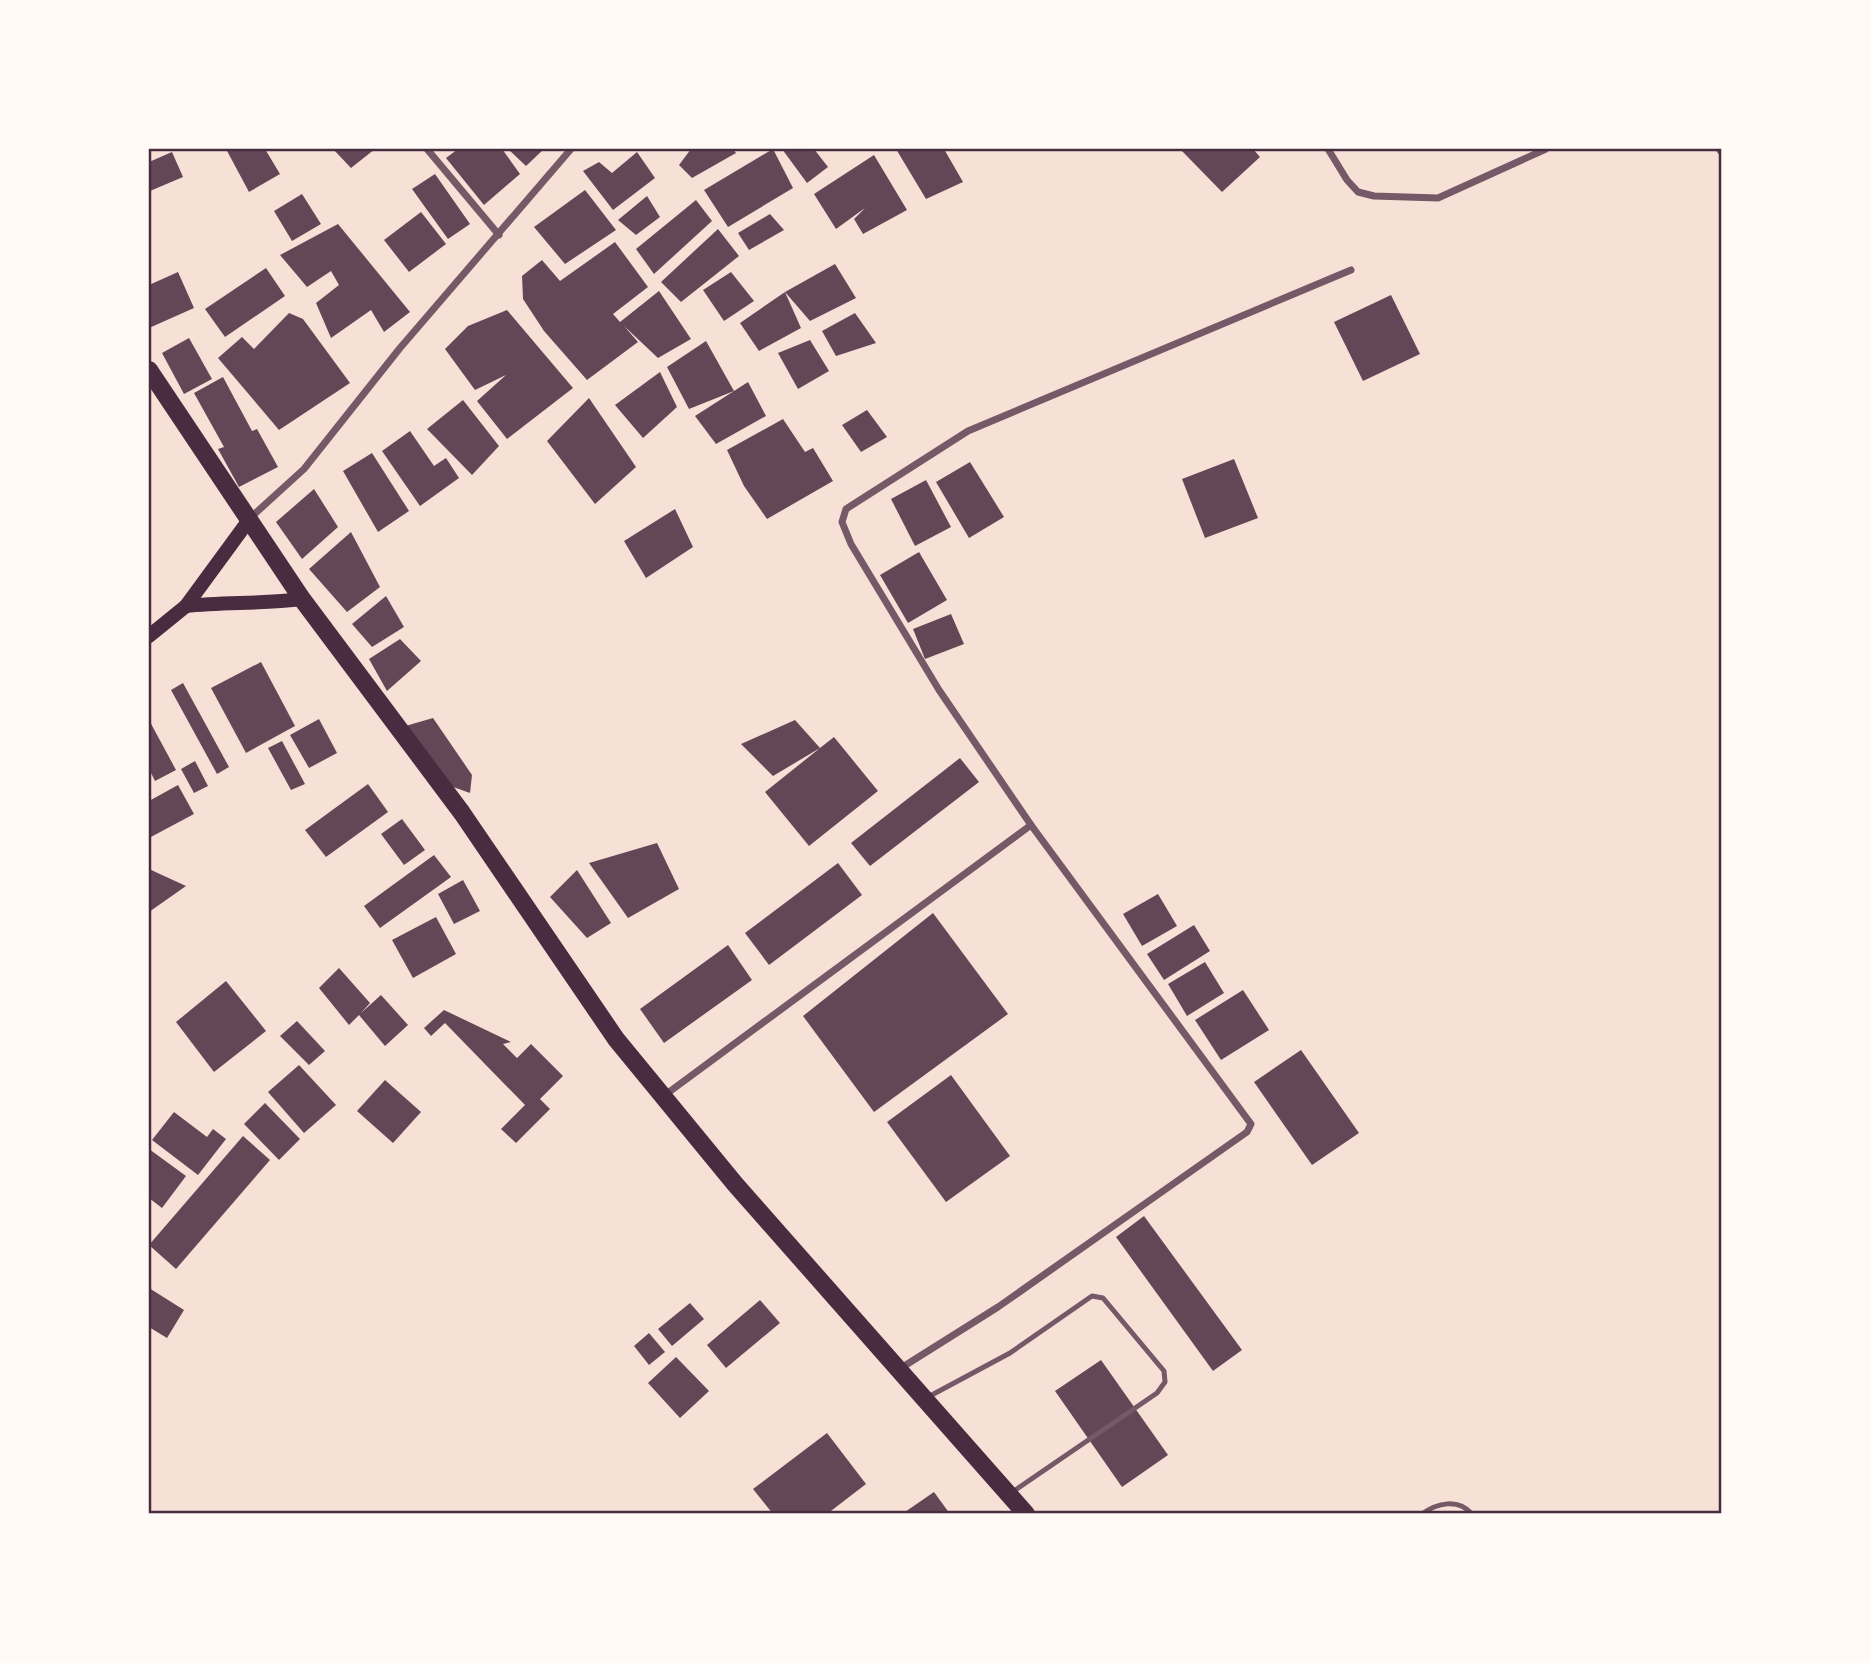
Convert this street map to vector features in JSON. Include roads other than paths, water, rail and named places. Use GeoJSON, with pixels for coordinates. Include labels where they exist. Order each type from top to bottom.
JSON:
{"type":"FeatureCollection","features":[{"type":"Feature","properties":{"kind":"main road"},"geometry":{"type":"LineString","coordinates":[[149,370],[302,599],[461,813],[616,1039],[923,1399],[1026,1514]]}},
{"type":"Feature","properties":{"kind":"main road"},"geometry":{"type":"LineString","coordinates":[[149,636],[186,606],[249,520]]}},
{"type":"Feature","properties":{"kind":"main road"},"geometry":{"type":"LineString","coordinates":[[186,606],[216,603],[256,605],[302,599]]}},
{"type":"Feature","properties":{"kind":"street"},"geometry":{"type":"LineString","coordinates":[[427,149],[499,235]]}},
{"type":"Feature","properties":{"kind":"street"},"geometry":{"type":"LineString","coordinates":[[249,520],[304,469],[400,348],[571,149]]}},
{"type":"Feature","properties":{"kind":"street"},"geometry":{"type":"LineString","coordinates":[[1328,149],[1347,180],[1358,192],[1374,196],[1438,198],[1546,149]]}},
{"type":"Feature","properties":{"kind":"street"},"geometry":{"type":"LineString","coordinates":[[1719,149],[1722,153]]}},
{"type":"Feature","properties":{"kind":"street"},"geometry":{"type":"LineString","coordinates":[[898,1370],[998,1307],[1247,1132],[1251,1119],[1031,825],[939,690],[852,544],[842,522],[846,509],[968,431],[1351,271]]}},
{"type":"Feature","properties":{"kind":"street"},"geometry":{"type":"LineString","coordinates":[[664,1097],[1031,825]]}},
{"type":"Feature","properties":{"kind":"lane"},"geometry":{"type":"LineString","coordinates":[[923,1399],[1010,1353],[1092,1296],[1103,1298],[1164,1371],[1165,1382],[1157,1393],[1009,1494]]}},
{"type":"Feature","properties":{"kind":"lane"},"geometry":{"type":"LineString","coordinates":[[1422,1514],[1435,1504],[1452,1503],[1466,1508],[1472,1514]]}}]}
